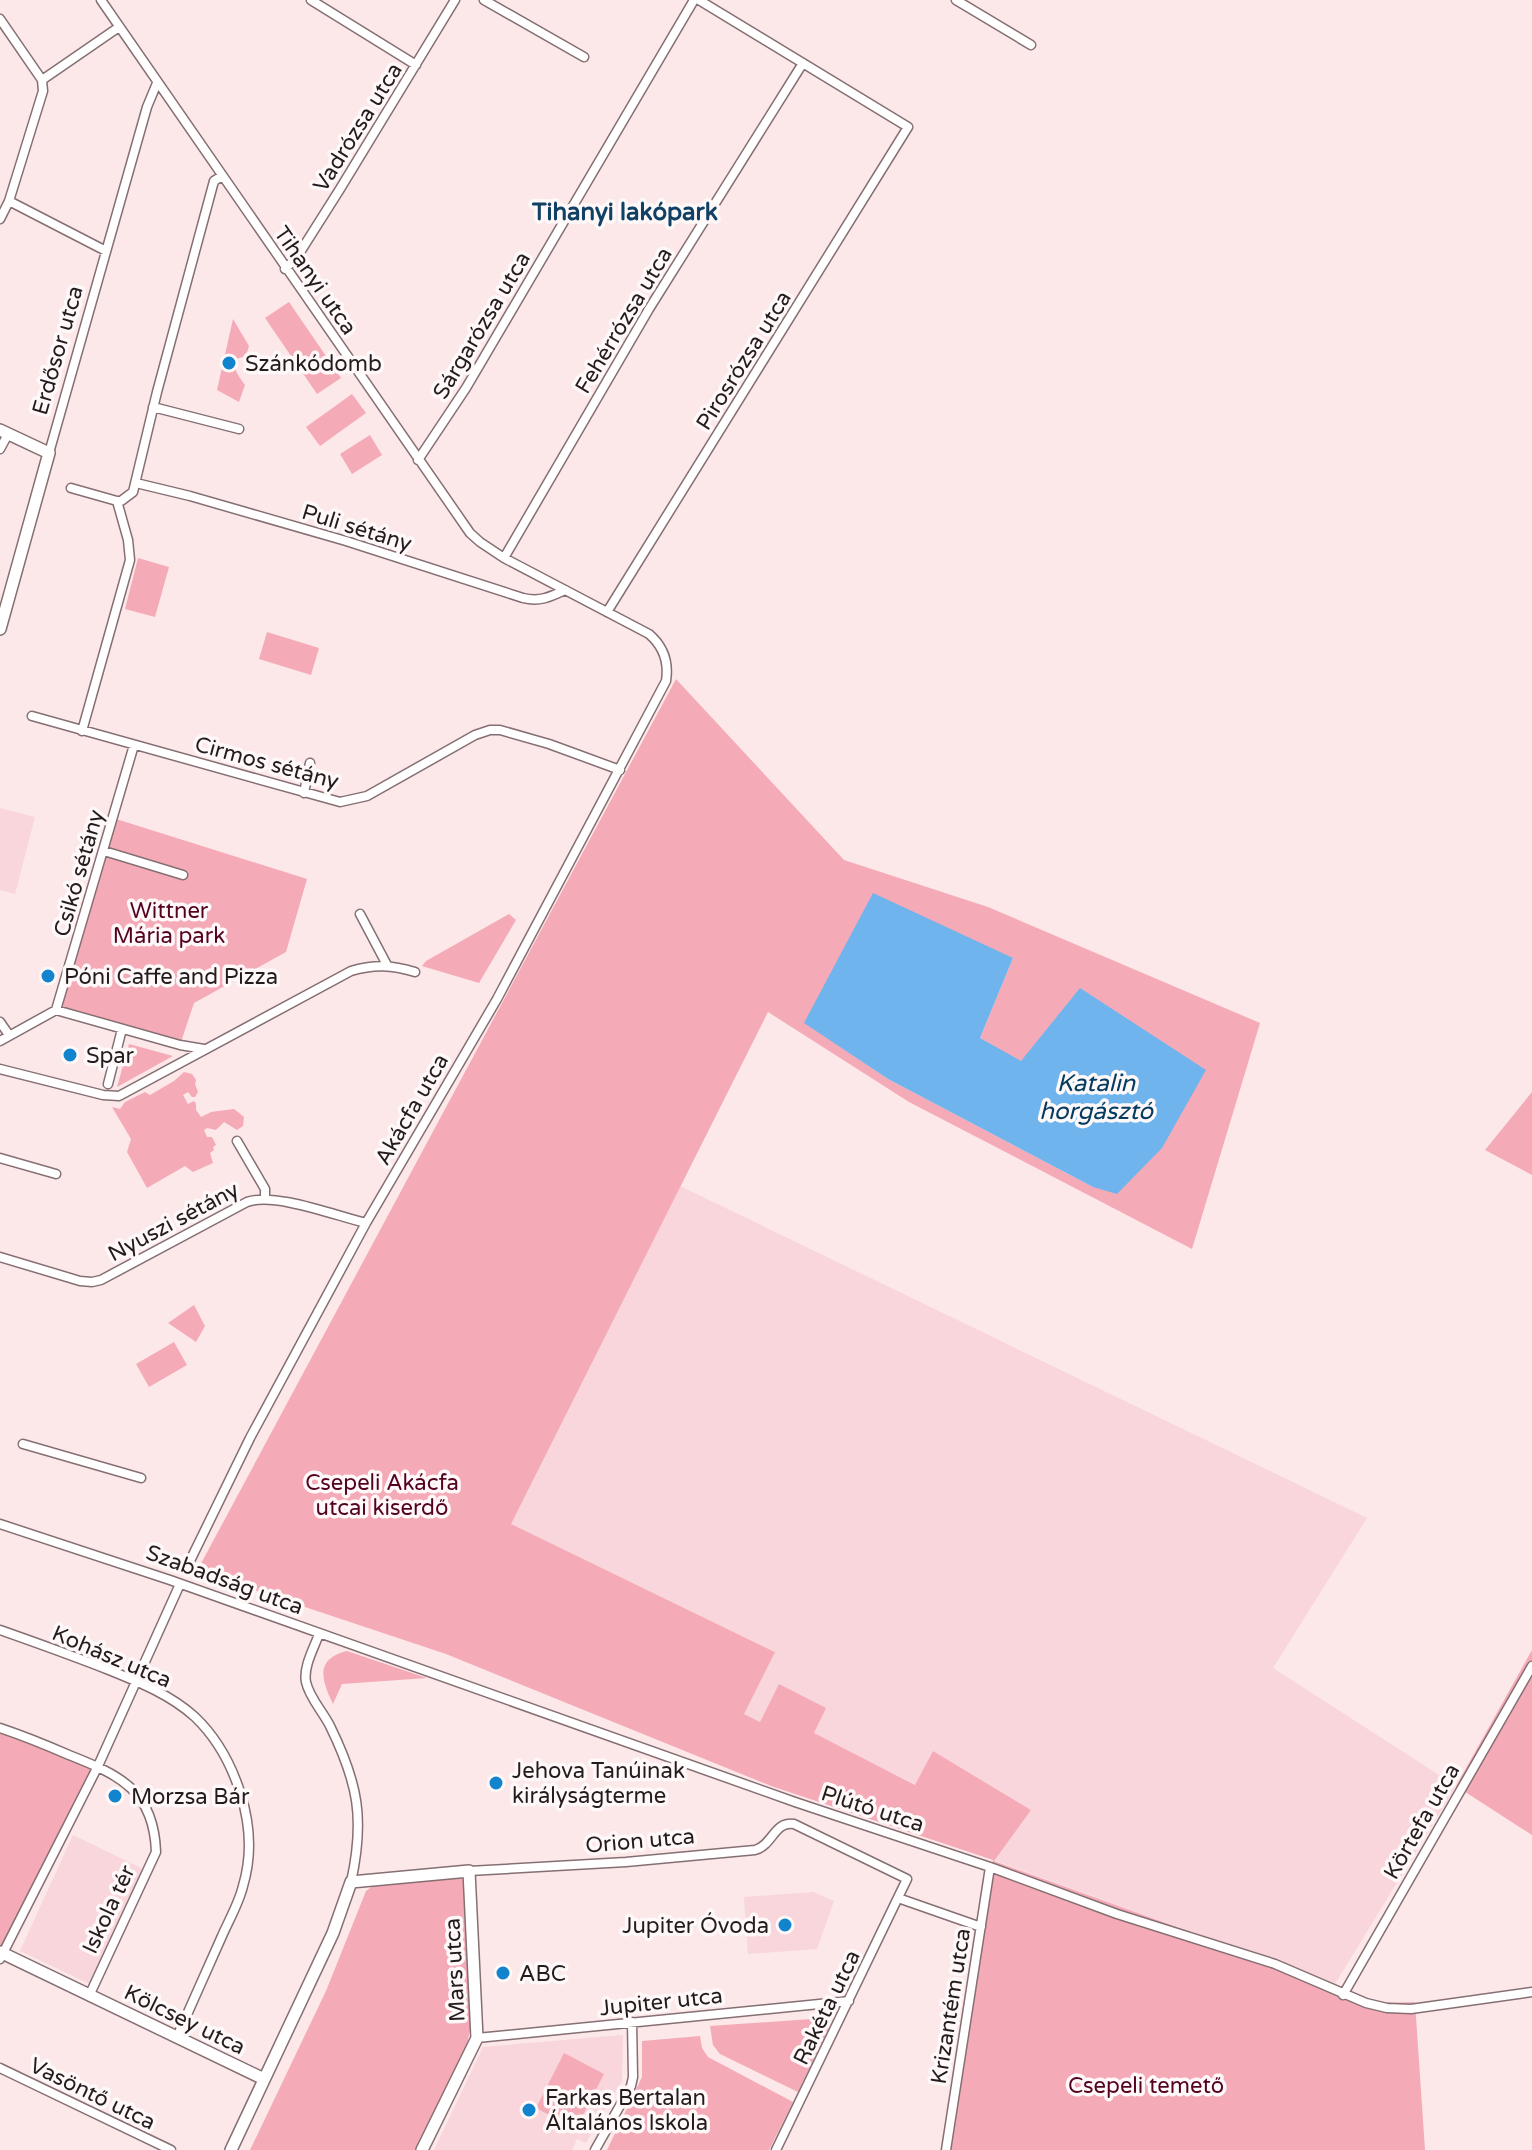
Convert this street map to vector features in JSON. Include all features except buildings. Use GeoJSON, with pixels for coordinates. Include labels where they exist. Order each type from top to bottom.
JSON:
{"type":"FeatureCollection","features":[{"type":"Feature","properties":{"kind":"street","name":"Tihanyi utca"},"geometry":{"type":"LineString","coordinates":[[101,0],[470,533],[504,558],[649,634],[656,640],[666,659],[668,671]]}},
{"type":"Feature","properties":{"kind":"street"},"geometry":{"type":"LineString","coordinates":[[311,0],[416,65]]}},
{"type":"Feature","properties":{"kind":"street","name":"Vadrózsa utca"},"geometry":{"type":"LineString","coordinates":[[285,269],[297,257],[455,0]]}},
{"type":"Feature","properties":{"kind":"street"},"geometry":{"type":"LineString","coordinates":[[484,0],[584,57]]}},
{"type":"Feature","properties":{"kind":"street"},"geometry":{"type":"LineString","coordinates":[[696,0],[803,63]]}},
{"type":"Feature","properties":{"kind":"street","name":"Sárgarózsa utca"},"geometry":{"type":"LineString","coordinates":[[418,460],[466,388],[696,0]]}},
{"type":"Feature","properties":{"kind":"street"},"geometry":{"type":"LineString","coordinates":[[956,0],[1031,45]]}},
{"type":"Feature","properties":{"kind":"street"},"geometry":{"type":"LineString","coordinates":[[0,19],[42,80],[43,91],[9,201],[0,219]]}},
{"type":"Feature","properties":{"kind":"street"},"geometry":{"type":"LineString","coordinates":[[42,80],[119,27]]}},
{"type":"Feature","properties":{"kind":"street","name":"Pirosrózsa utca"},"geometry":{"type":"LineString","coordinates":[[607,612],[908,127],[803,63]]}},
{"type":"Feature","properties":{"kind":"street","name":"Fehérrózsa utca"},"geometry":{"type":"LineString","coordinates":[[504,558],[649,309],[803,63]]}},
{"type":"Feature","properties":{"kind":"street","name":"Erdősor utca"},"geometry":{"type":"LineString","coordinates":[[0,629],[3,603],[147,107],[157,83]]}},
{"type":"Feature","properties":{"kind":"street"},"geometry":{"type":"LineString","coordinates":[[71,488],[117,501],[133,492],[214,181],[222,176]]}},
{"type":"Feature","properties":{"kind":"street"},"geometry":{"type":"LineString","coordinates":[[9,201],[106,251]]}},
{"type":"Feature","properties":{"kind":"street"},"geometry":{"type":"LineString","coordinates":[[153,407],[239,429]]}},
{"type":"Feature","properties":{"kind":"street"},"geometry":{"type":"LineString","coordinates":[[0,449],[4,432],[49,453]]}},
{"type":"Feature","properties":{"kind":"street","name":"Puli sétány"},"geometry":{"type":"LineString","coordinates":[[136,483],[346,541],[535,601],[565,590]]}},
{"type":"Feature","properties":{"kind":"street"},"geometry":{"type":"LineString","coordinates":[[82,731],[130,560],[117,501]]}},
{"type":"Feature","properties":{"kind":"street","name":"Akácfa utca"},"geometry":{"type":"LineString","coordinates":[[187,1567],[250,1438],[366,1223],[497,999],[620,770],[666,681],[668,671]]}},
{"type":"Feature","properties":{"kind":"street","name":"Cirmos sétány"},"geometry":{"type":"LineString","coordinates":[[32,716],[340,802],[367,796],[475,735],[490,730],[549,744],[620,770]]}},
{"type":"Feature","properties":{"kind":"street","name":"Csikó sétány"},"geometry":{"type":"LineString","coordinates":[[56,1010],[134,745]]}},
{"type":"Feature","properties":{"kind":"street"},"geometry":{"type":"LineString","coordinates":[[304,793],[310,763]]}},
{"type":"Feature","properties":{"kind":"street"},"geometry":{"type":"LineString","coordinates":[[104,851],[183,875]]}},
{"type":"Feature","properties":{"kind":"street"},"geometry":{"type":"LineString","coordinates":[[360,914],[387,965]]}},
{"type":"Feature","properties":{"kind":"street"},"geometry":{"type":"LineString","coordinates":[[0,1069],[103,1095],[119,1096],[351,971],[387,965],[415,972]]}},
{"type":"Feature","properties":{"kind":"street"},"geometry":{"type":"LineString","coordinates":[[0,1041],[56,1010],[180,1045],[205,1049]]}},
{"type":"Feature","properties":{"kind":"street"},"geometry":{"type":"LineString","coordinates":[[0,1022],[9,1035]]}},
{"type":"Feature","properties":{"kind":"street"},"geometry":{"type":"LineString","coordinates":[[108,1084],[122,1029]]}},
{"type":"Feature","properties":{"kind":"street"},"geometry":{"type":"LineString","coordinates":[[237,1141],[265,1189],[265,1199]]}},
{"type":"Feature","properties":{"kind":"street"},"geometry":{"type":"LineString","coordinates":[[0,1158],[56,1174]]}},
{"type":"Feature","properties":{"kind":"street","name":"Nyuszi sétány"},"geometry":{"type":"LineString","coordinates":[[0,1257],[80,1281],[101,1280],[256,1198],[276,1200],[366,1223]]}},
{"type":"Feature","properties":{"kind":"street"},"geometry":{"type":"LineString","coordinates":[[23,1444],[141,1478]]}},
{"type":"Feature","properties":{"kind":"street","name":"Szabadság utca"},"geometry":{"type":"LineString","coordinates":[[0,1524],[319,1634],[306,1670],[306,1681],[336,1737],[355,1788],[359,1824],[356,1861],[333,1933],[231,2150]]}},
{"type":"Feature","properties":{"kind":"street"},"geometry":{"type":"LineString","coordinates":[[89,1996],[1,1954],[98,1766],[180,1584]]}},
{"type":"Feature","properties":{"kind":"street","name":"Kohász utca"},"geometry":{"type":"LineString","coordinates":[[0,1630],[137,1682],[176,1702],[210,1733],[231,1769],[244,1805],[248,1828],[249,1848],[243,1886],[177,2037]]}},
{"type":"Feature","properties":{"kind":"street","name":"Plútó utca"},"geometry":{"type":"LineString","coordinates":[[319,1634],[1117,1914],[1275,1964],[1366,2003],[1387,2008],[1416,2008],[1532,1992]]}},
{"type":"Feature","properties":{"kind":"street","name":"Körtefa utca"},"geometry":{"type":"LineString","coordinates":[[1343,1995],[1532,1666]]}},
{"type":"Feature","properties":{"kind":"street","name":"Iskola tér"},"geometry":{"type":"LineString","coordinates":[[0,1728],[115,1775],[136,1791],[152,1821],[156,1852],[89,1996]]}},
{"type":"Feature","properties":{"kind":"street","name":"Orion utca"},"geometry":{"type":"LineString","coordinates":[[351,1882],[755,1850],[763,1848],[781,1825],[787,1823],[907,1879]]}},
{"type":"Feature","properties":{"kind":"street","name":"Krizantém utca"},"geometry":{"type":"LineString","coordinates":[[946,2150],[990,1867]]}},
{"type":"Feature","properties":{"kind":"street","name":"Mars utca"},"geometry":{"type":"LineString","coordinates":[[422,2150],[477,2038],[469,1871]]}},
{"type":"Feature","properties":{"kind":"street","name":"Rakéta utca"},"geometry":{"type":"LineString","coordinates":[[776,2150],[907,1879]]}},
{"type":"Feature","properties":{"kind":"street"},"geometry":{"type":"LineString","coordinates":[[898,1898],[981,1927]]}},
{"type":"Feature","properties":{"kind":"street","name":"Kölcsey utca"},"geometry":{"type":"LineString","coordinates":[[89,1996],[264,2079]]}},
{"type":"Feature","properties":{"kind":"street","name":"Jupiter utca"},"geometry":{"type":"LineString","coordinates":[[477,2038],[849,2001]]}},
{"type":"Feature","properties":{"kind":"street"},"geometry":{"type":"LineString","coordinates":[[595,2150],[631,2086],[632,2022]]}},
{"type":"Feature","properties":{"kind":"street","name":"Vasöntő utca"},"geometry":{"type":"LineString","coordinates":[[0,2068],[171,2150]]}},
{"type":"Feature","properties":{"kind":"shaded area"},"geometry":{"type":"Polygon","coordinates":[[[0,808],[35,817],[15,894],[0,890],[0,808]]]}},
{"type":"Feature","properties":{"kind":"shaded area"},"geometry":{"type":"Polygon","coordinates":[[[680,1186],[1367,1518],[1273,1668],[1456,1786],[1335,1984],[994,1860],[1031,1810],[933,1751],[916,1785],[813,1733],[779,1685],[760,1722],[743,1714],[774,1651],[510,1524],[680,1186]]]}},
{"type":"Feature","properties":{"kind":"shaded area"},"geometry":{"type":"Polygon","coordinates":[[[73,1835],[143,1869],[90,1984],[20,1951],[73,1835]]]}},
{"type":"Feature","properties":{"kind":"shaded area","name":"Jupiter Óvoda"},"geometry":{"type":"Polygon","coordinates":[[[813,1892],[834,1901],[817,1949],[748,1954],[744,1897],[813,1892]]]}},
{"type":"Feature","properties":{"kind":"shaded area","name":"Farkas Bertalan Általános Iskola"},"geometry":{"type":"Polygon","coordinates":[[[623,2035],[622,2081],[586,2143],[577,2139],[572,2150],[434,2150],[483,2047],[623,2035]]]}},
{"type":"Feature","properties":{"kind":"green space"},"geometry":{"type":"Polygon","coordinates":[[[289,302],[341,378],[317,394],[265,318],[289,302]]]}},
{"type":"Feature","properties":{"kind":"green space","name":"Szánkódomb"},"geometry":{"type":"Polygon","coordinates":[[[233,319],[249,346],[246,356],[236,359],[235,363],[245,385],[239,402],[217,390],[233,319]]]}},
{"type":"Feature","properties":{"kind":"green space"},"geometry":{"type":"Polygon","coordinates":[[[352,394],[366,413],[320,446],[306,427],[352,394]]]}},
{"type":"Feature","properties":{"kind":"green space"},"geometry":{"type":"Polygon","coordinates":[[[370,435],[382,455],[352,474],[340,454],[370,435]]]}},
{"type":"Feature","properties":{"kind":"green space"},"geometry":{"type":"Polygon","coordinates":[[[138,558],[169,567],[155,617],[125,609],[138,558]]]}},
{"type":"Feature","properties":{"kind":"green space"},"geometry":{"type":"Polygon","coordinates":[[[267,632],[319,648],[311,675],[259,659],[267,632]]]}},
{"type":"Feature","properties":{"kind":"green space"},"geometry":{"type":"Polygon","coordinates":[[[676,679],[844,860],[988,907],[1260,1023],[1192,1249],[909,1102],[768,1012],[511,1524],[775,1652],[744,1714],[760,1722],[779,1684],[826,1708],[814,1733],[915,1785],[933,1751],[1031,1810],[994,1861],[1335,1984],[1378,2003],[1415,2002],[1425,2150],[944,2150],[993,1860],[771,1786],[446,1654],[197,1571],[676,679]],[[1013,958],[805,1023],[888,1079],[1093,1187],[1021,1062],[980,1038],[1013,958]]]}},
{"type":"Feature","properties":{"kind":"green space","name":"Wittner Mária park"},"geometry":{"type":"Polygon","coordinates":[[[113,818],[307,879],[286,952],[194,1003],[180,1045],[56,1010],[113,818]]]}},
{"type":"Feature","properties":{"kind":"green space"},"geometry":{"type":"Polygon","coordinates":[[[509,914],[516,920],[479,983],[422,966],[426,961],[509,914]]]}},
{"type":"Feature","properties":{"kind":"green space"},"geometry":{"type":"Polygon","coordinates":[[[129,1044],[173,1056],[117,1087],[129,1044]]]}},
{"type":"Feature","properties":{"kind":"green space"},"geometry":{"type":"Polygon","coordinates":[[[184,1072],[192,1074],[198,1092],[195,1097],[188,1092],[183,1095],[188,1104],[194,1101],[201,1117],[211,1112],[234,1109],[244,1117],[243,1126],[237,1130],[224,1122],[216,1130],[207,1128],[204,1130],[207,1137],[212,1137],[216,1145],[210,1153],[213,1163],[193,1172],[185,1166],[147,1188],[127,1152],[131,1139],[112,1107],[120,1109],[125,1102],[145,1092],[150,1095],[184,1072]]]}},
{"type":"Feature","properties":{"kind":"green space"},"geometry":{"type":"Polygon","coordinates":[[[1532,1092],[1532,1175],[1485,1150],[1532,1092]]]}},
{"type":"Feature","properties":{"kind":"green space"},"geometry":{"type":"Polygon","coordinates":[[[194,1305],[205,1326],[196,1342],[168,1323],[194,1305]]]}},
{"type":"Feature","properties":{"kind":"green space"},"geometry":{"type":"Polygon","coordinates":[[[174,1342],[187,1365],[149,1387],[136,1364],[174,1342]]]}},
{"type":"Feature","properties":{"kind":"green space"},"geometry":{"type":"Polygon","coordinates":[[[1532,1650],[1532,1835],[1456,1786],[1532,1650]]]}},
{"type":"Feature","properties":{"kind":"green space"},"geometry":{"type":"Polygon","coordinates":[[[347,1651],[427,1678],[342,1684],[333,1704],[324,1678],[325,1665],[347,1651]]]}},
{"type":"Feature","properties":{"kind":"green space"},"geometry":{"type":"Polygon","coordinates":[[[0,1728],[98,1766],[0,1952],[0,1728]]]}},
{"type":"Feature","properties":{"kind":"green space"},"geometry":{"type":"Polygon","coordinates":[[[462,1878],[465,1883],[472,2020],[467,2045],[416,2150],[250,2150],[326,1991],[366,1891],[374,1885],[462,1878]]]}},
{"type":"Feature","properties":{"kind":"green space"},"geometry":{"type":"Polygon","coordinates":[[[825,2018],[831,2024],[798,2092],[720,2054],[713,2045],[710,2026],[825,2018]]]}},
{"type":"Feature","properties":{"kind":"green space"},"geometry":{"type":"Polygon","coordinates":[[[700,2036],[702,2048],[708,2057],[793,2102],[769,2150],[607,2150],[642,2077],[642,2041],[700,2036]]]}},
{"type":"Feature","properties":{"kind":"green space"},"geometry":{"type":"Polygon","coordinates":[[[564,2053],[604,2074],[576,2129],[536,2108],[564,2053]]]}},
{"type":"Feature","properties":{"kind":"water","name":"Katalin horgásztó"},"geometry":{"type":"Polygon","coordinates":[[[873,893],[1013,958],[980,1038],[1021,1061],[1080,988],[1206,1070],[1162,1148],[1117,1194],[1093,1187],[888,1079],[804,1023],[873,893]]]}},
{"type":"Feature","properties":{"kind":"place","name":"Szánkódomb"},"geometry":{"type":"Point","coordinates":[229,363]}},
{"type":"Feature","properties":{"kind":"place","name":"Póni Caffe and Pizza"},"geometry":{"type":"Point","coordinates":[48,976]}},
{"type":"Feature","properties":{"kind":"place","name":"Spar"},"geometry":{"type":"Point","coordinates":[70,1055]}},
{"type":"Feature","properties":{"kind":"place","name":"Jehova Tanúinak királyságterme"},"geometry":{"type":"Point","coordinates":[496,1783]}},
{"type":"Feature","properties":{"kind":"place","name":"Morzsa Bár"},"geometry":{"type":"Point","coordinates":[115,1796]}},
{"type":"Feature","properties":{"kind":"place","name":"Jupiter Óvoda"},"geometry":{"type":"Point","coordinates":[785,1925]}},
{"type":"Feature","properties":{"kind":"place","name":"ABC"},"geometry":{"type":"Point","coordinates":[503,1973]}},
{"type":"Feature","properties":{"kind":"place","name":"Farkas Bertalan Általános Iskola"},"geometry":{"type":"Point","coordinates":[529,2110]}},
{"type":"Feature","properties":{"kind":"district","name":"Tihanyi lakópark"},"geometry":{"type":"Point","coordinates":[625,212]}},
{"type":"Feature","properties":{"kind":"park label","name":"Csepeli Akácfa utcai kiserdő"},"geometry":{"type":"Point","coordinates":[382,1494]}},
{"type":"Feature","properties":{"kind":"park label","name":"Csepeli temető"},"geometry":{"type":"Point","coordinates":[1146,2085]}}]}
